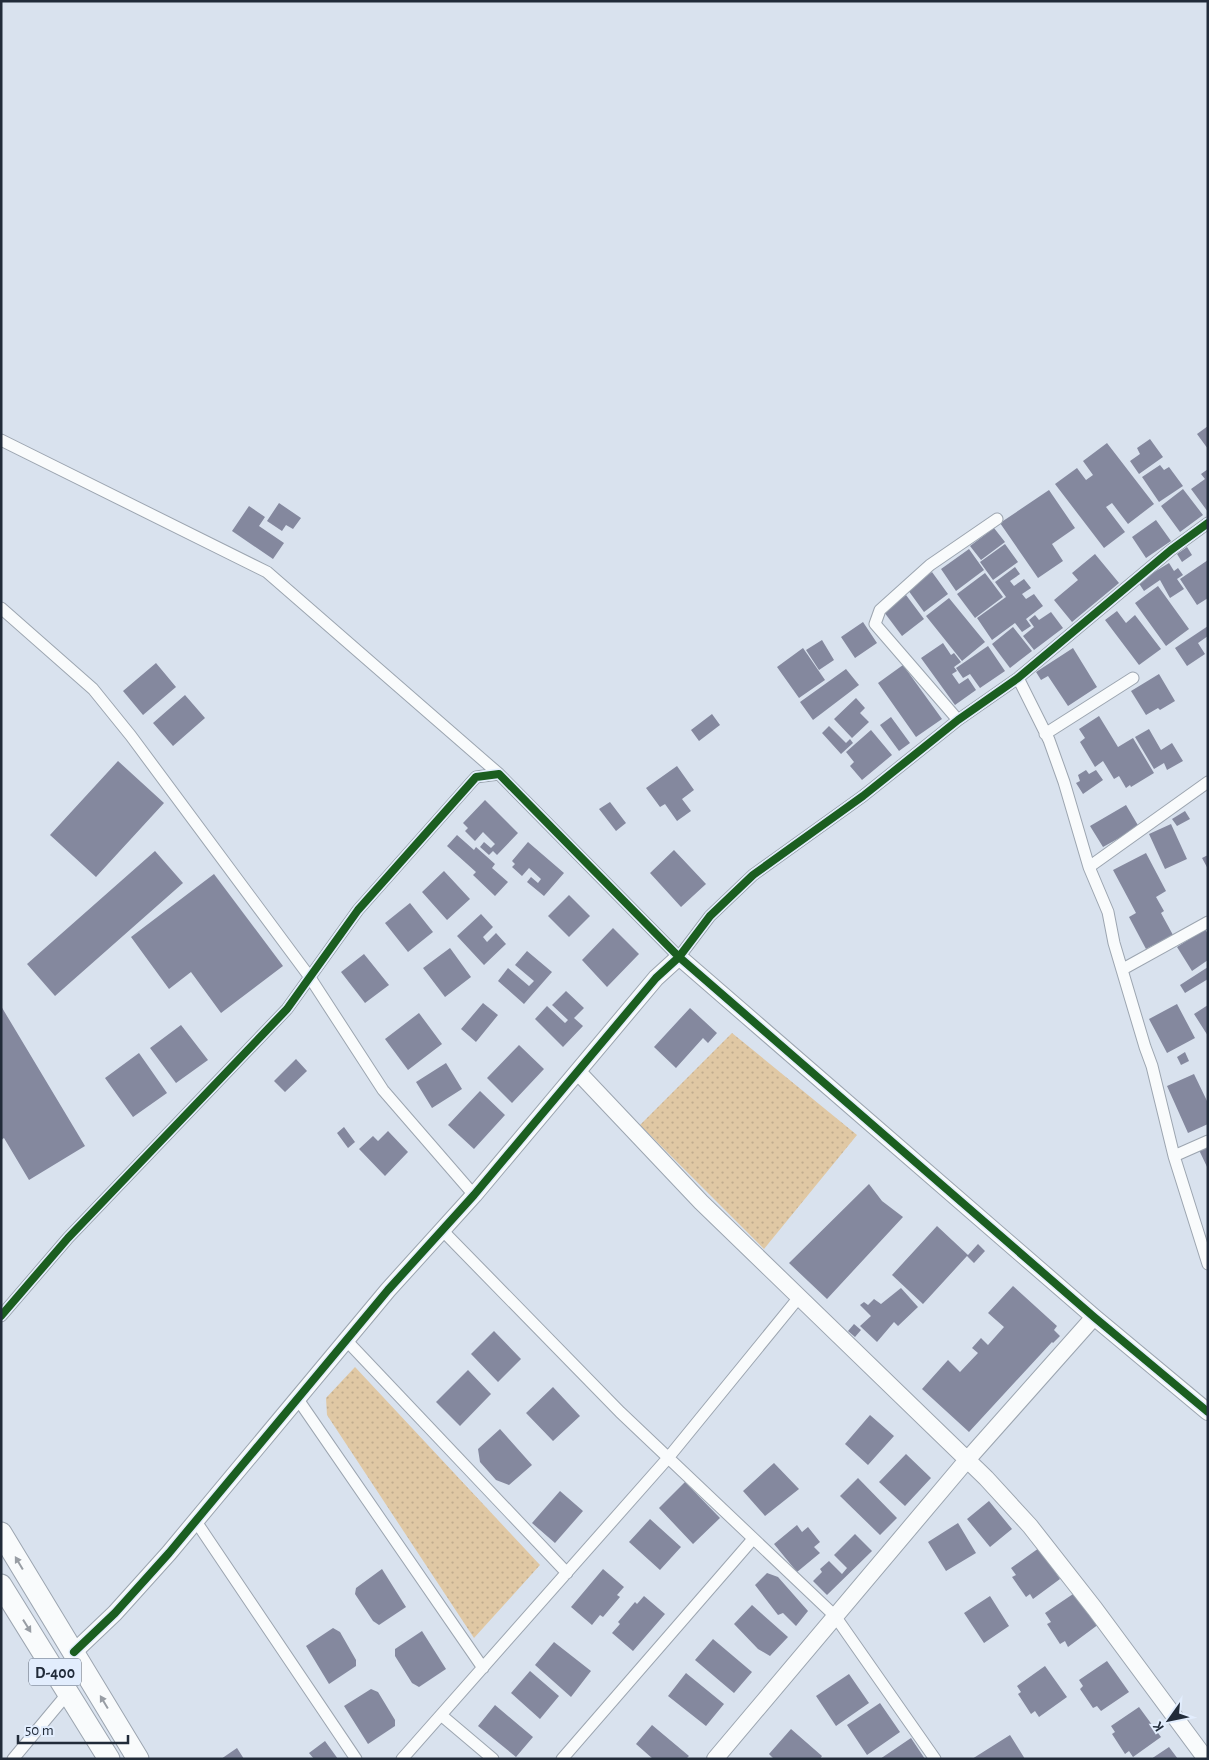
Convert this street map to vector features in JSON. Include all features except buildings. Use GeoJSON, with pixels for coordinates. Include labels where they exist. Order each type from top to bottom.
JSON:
{"type":"FeatureCollection","features":[{"type":"Feature","properties":{"kind":"highway","name":"D-400"},"geometry":{"type":"LineString","coordinates":[[1,1533],[138,1759]]}},
{"type":"Feature","properties":{"kind":"highway","name":"D-400"},"geometry":{"type":"LineString","coordinates":[[1,1584],[109,1759]]}},
{"type":"Feature","properties":{"kind":"street"},"geometry":{"type":"LineString","coordinates":[[1,440],[267,572],[499,774],[679,957],[1094,1317],[1208,1412]]}},
{"type":"Feature","properties":{"kind":"street"},"geometry":{"type":"LineString","coordinates":[[958,720],[875,624],[880,610],[930,565],[997,519]]}},
{"type":"Feature","properties":{"kind":"street"},"geometry":{"type":"LineString","coordinates":[[74,1652],[115,1613],[169,1553],[388,1290],[474,1194],[656,978],[679,957],[710,916],[753,875],[863,796],[958,720],[1018,678],[1171,550],[1208,523]]}},
{"type":"Feature","properties":{"kind":"street"},"geometry":{"type":"LineString","coordinates":[[1,608],[93,689],[131,736],[310,976],[383,1090],[474,1194]]}},
{"type":"Feature","properties":{"kind":"street"},"geometry":{"type":"LineString","coordinates":[[1018,678],[1045,734],[1064,782],[1089,867],[1108,912],[1114,943],[1152,1066],[1174,1156],[1208,1264]]}},
{"type":"Feature","properties":{"kind":"street"},"geometry":{"type":"LineString","coordinates":[[1045,734],[1133,678]]}},
{"type":"Feature","properties":{"kind":"street"},"geometry":{"type":"LineString","coordinates":[[1,1316],[68,1238],[287,1009],[358,910],[476,778],[499,774]]}},
{"type":"Feature","properties":{"kind":"street"},"geometry":{"type":"LineString","coordinates":[[1089,867],[1208,782]]}},
{"type":"Feature","properties":{"kind":"street"},"geometry":{"type":"LineString","coordinates":[[1123,969],[1208,922]]}},
{"type":"Feature","properties":{"kind":"street"},"geometry":{"type":"LineString","coordinates":[[578,1072],[701,1202],[986,1478],[1030,1526],[1095,1609],[1206,1759]]}},
{"type":"Feature","properties":{"kind":"street"},"geometry":{"type":"LineString","coordinates":[[1174,1156],[1208,1141]]}},
{"type":"Feature","properties":{"kind":"street"},"geometry":{"type":"LineString","coordinates":[[442,1230],[620,1412],[835,1616],[935,1759]]}},
{"type":"Feature","properties":{"kind":"street"},"geometry":{"type":"LineString","coordinates":[[402,1759],[668,1458],[800,1296]]}},
{"type":"Feature","properties":{"kind":"street"},"geometry":{"type":"LineString","coordinates":[[715,1759],[967,1460],[1094,1317]]}},
{"type":"Feature","properties":{"kind":"street"},"geometry":{"type":"LineString","coordinates":[[346,1340],[567,1572]]}},
{"type":"Feature","properties":{"kind":"street"},"geometry":{"type":"LineString","coordinates":[[297,1398],[483,1668]]}},
{"type":"Feature","properties":{"kind":"street"},"geometry":{"type":"LineString","coordinates":[[195,1520],[356,1759]]}},
{"type":"Feature","properties":{"kind":"street"},"geometry":{"type":"LineString","coordinates":[[562,1759],[753,1539]]}},
{"type":"Feature","properties":{"kind":"street"},"geometry":{"type":"LineString","coordinates":[[13,1759],[68,1693]]}},
{"type":"Feature","properties":{"kind":"street"},"geometry":{"type":"LineString","coordinates":[[441,1715],[493,1759]]}},
{"type":"Feature","properties":{"kind":"shaded area"},"geometry":{"type":"Polygon","coordinates":[[[732,1033],[857,1135],[764,1249],[640,1125],[732,1033]]]}},
{"type":"Feature","properties":{"kind":"shaded area"},"geometry":{"type":"Polygon","coordinates":[[[355,1367],[540,1565],[474,1638],[327,1415],[326,1398],[355,1367]]]}},
{"type":"Feature","properties":{"kind":"cycle path"},"geometry":{"type":"LineString","coordinates":[[74,1652],[115,1613],[169,1553],[388,1290],[474,1195],[656,978],[679,957],[710,916],[753,875],[863,796],[958,720],[1018,678],[1171,550],[1208,523]]}},
{"type":"Feature","properties":{"kind":"cycle path"},"geometry":{"type":"LineString","coordinates":[[1,1316],[68,1238],[287,1009],[358,910],[476,777],[499,774],[679,957],[1094,1317],[1208,1412]]}}]}
